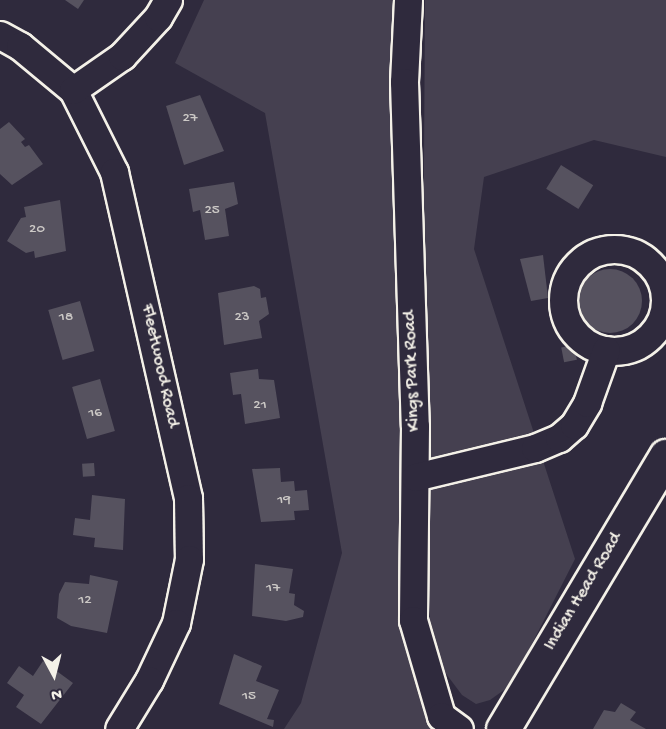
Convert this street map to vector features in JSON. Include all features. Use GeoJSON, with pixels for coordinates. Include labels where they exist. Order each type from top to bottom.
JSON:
{"type":"FeatureCollection","features":[{"type":"Feature","properties":{"kind":"main road","name":"Indian Head Road"},"geometry":{"type":"LineString","coordinates":[[503,729],[666,456]]}},
{"type":"Feature","properties":{"kind":"street"},"geometry":{"type":"LineString","coordinates":[[73,90],[122,57],[158,17],[168,0]]}},
{"type":"Feature","properties":{"kind":"street","name":"Kings Park Road"},"geometry":{"type":"LineString","coordinates":[[408,0],[404,82],[415,477],[413,620],[441,716],[459,729]]}},
{"type":"Feature","properties":{"kind":"street","name":"Fleetwood Road"},"geometry":{"type":"LineString","coordinates":[[0,35],[20,46],[73,90],[114,172],[188,498],[189,559],[176,623],[149,680],[119,729]]}},
{"type":"Feature","properties":{"kind":"street"},"geometry":{"type":"LineString","coordinates":[[415,477],[536,448],[559,438],[574,425],[587,403],[606,350]]}},
{"type":"Feature","properties":{"kind":"shaded area"},"geometry":{"type":"Polygon","coordinates":[[[204,0],[393,0],[404,82],[413,620],[459,729],[284,729],[301,703],[342,553],[265,113],[175,63],[204,0]]]}},
{"type":"Feature","properties":{"kind":"shaded area"},"geometry":{"type":"Polygon","coordinates":[[[425,0],[666,0],[666,157],[594,140],[484,177],[474,249],[575,559],[511,685],[490,700],[476,704],[462,695],[441,667],[430,623],[423,327],[425,0]]]}},
{"type":"Feature","properties":{"kind":"building"},"geometry":{"type":"Polygon","coordinates":[[[65,0],[84,0],[78,9],[65,0]]]}},
{"type":"Feature","properties":{"kind":"building"},"geometry":{"type":"Polygon","coordinates":[[[200,95],[224,151],[184,165],[166,106],[200,95]]]}},
{"type":"Feature","properties":{"kind":"building"},"geometry":{"type":"Polygon","coordinates":[[[9,122],[25,139],[21,142],[25,147],[29,145],[43,164],[12,185],[0,174],[0,129],[9,122]]]}},
{"type":"Feature","properties":{"kind":"building"},"geometry":{"type":"Polygon","coordinates":[[[561,165],[593,185],[578,209],[546,189],[561,165]]]}},
{"type":"Feature","properties":{"kind":"building"},"geometry":{"type":"Polygon","coordinates":[[[234,182],[238,204],[225,209],[229,236],[205,240],[200,210],[193,212],[189,189],[234,182]]]}},
{"type":"Feature","properties":{"kind":"building"},"geometry":{"type":"Polygon","coordinates":[[[60,200],[66,251],[35,258],[34,251],[26,253],[7,241],[21,218],[26,217],[24,207],[60,200]]]}},
{"type":"Feature","properties":{"kind":"building"},"geometry":{"type":"Polygon","coordinates":[[[543,255],[548,298],[531,301],[520,259],[543,255]]]}},
{"type":"Feature","properties":{"kind":"building"},"geometry":{"type":"Polygon","coordinates":[[[610,269],[622,271],[633,278],[640,289],[642,301],[640,313],[633,324],[622,331],[610,333],[598,331],[587,324],[580,313],[578,301],[580,289],[587,278],[598,271],[610,269]]]}},
{"type":"Feature","properties":{"kind":"building"},"geometry":{"type":"Polygon","coordinates":[[[254,286],[260,289],[261,298],[266,297],[269,314],[259,321],[262,338],[224,345],[218,293],[254,286]]]}},
{"type":"Feature","properties":{"kind":"building"},"geometry":{"type":"Polygon","coordinates":[[[80,301],[94,351],[63,360],[48,310],[80,301]]]}},
{"type":"Feature","properties":{"kind":"building"},"geometry":{"type":"Polygon","coordinates":[[[574,345],[577,360],[564,362],[561,347],[574,345]]]}},
{"type":"Feature","properties":{"kind":"building"},"geometry":{"type":"Polygon","coordinates":[[[258,369],[259,379],[274,380],[280,418],[245,424],[241,394],[233,395],[230,373],[258,369]]]}},
{"type":"Feature","properties":{"kind":"building"},"geometry":{"type":"Polygon","coordinates":[[[100,379],[115,431],[87,439],[72,387],[100,379]]]}},
{"type":"Feature","properties":{"kind":"building"},"geometry":{"type":"Polygon","coordinates":[[[94,463],[95,476],[83,477],[82,464],[94,463]]]}},
{"type":"Feature","properties":{"kind":"building"},"geometry":{"type":"Polygon","coordinates":[[[280,468],[281,482],[294,481],[295,491],[307,490],[309,510],[294,511],[295,520],[261,522],[252,469],[280,468]]]}},
{"type":"Feature","properties":{"kind":"building"},"geometry":{"type":"Polygon","coordinates":[[[92,495],[125,499],[123,550],[94,547],[95,538],[73,535],[75,518],[90,520],[92,495]]]}},
{"type":"Feature","properties":{"kind":"building"},"geometry":{"type":"Polygon","coordinates":[[[255,564],[293,569],[289,593],[295,594],[294,605],[304,611],[303,617],[286,621],[252,616],[255,564]]]}},
{"type":"Feature","properties":{"kind":"building"},"geometry":{"type":"Polygon","coordinates":[[[90,575],[118,581],[107,633],[71,626],[57,618],[59,594],[65,582],[89,584],[90,575]]]}},
{"type":"Feature","properties":{"kind":"building"},"geometry":{"type":"Polygon","coordinates":[[[234,654],[262,666],[256,681],[279,690],[267,719],[274,720],[273,727],[219,704],[234,654]]]}},
{"type":"Feature","properties":{"kind":"building"},"geometry":{"type":"Polygon","coordinates":[[[43,661],[73,683],[41,724],[16,707],[24,695],[7,683],[19,666],[33,676],[43,661]]]}},
{"type":"Feature","properties":{"kind":"building"},"geometry":{"type":"Polygon","coordinates":[[[621,703],[636,712],[630,720],[646,729],[593,729],[604,710],[615,712],[621,703]]]}}]}
